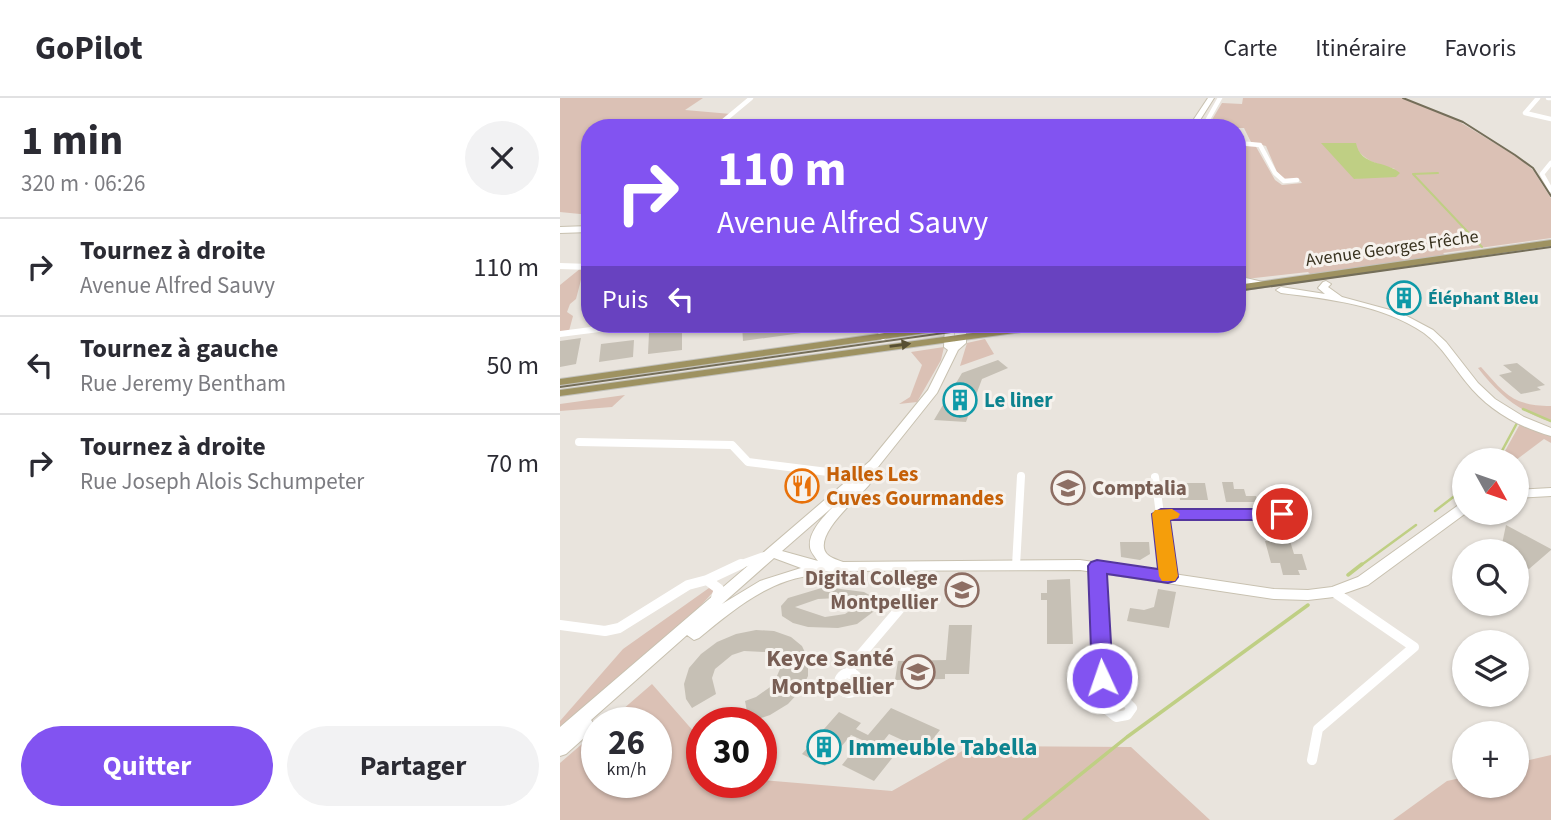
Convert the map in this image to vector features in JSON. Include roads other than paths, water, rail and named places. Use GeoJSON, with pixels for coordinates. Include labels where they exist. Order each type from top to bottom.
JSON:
{"type":"FeatureCollection","features":[{"type":"Feature","properties":{"kind":"main road","name":"Avenue Georges Frêche"},"geometry":{"type":"LineString","coordinates":[[1246,294],[1283,285],[1551,243]]}},
{"type":"Feature","properties":{"kind":"main road","name":"Avenue Georges Frêche"},"geometry":{"type":"LineString","coordinates":[[1246,286],[1326,284],[1551,252]]}},
{"type":"Feature","properties":{"kind":"main road"},"geometry":{"type":"LineString","coordinates":[[560,382],[908,333]]}},
{"type":"Feature","properties":{"kind":"main road"},"geometry":{"type":"LineString","coordinates":[[560,393],[1006,333]]}},
{"type":"Feature","properties":{"kind":"street"},"geometry":{"type":"LineString","coordinates":[[726,119],[751,98]]}},
{"type":"Feature","properties":{"kind":"street"},"geometry":{"type":"LineString","coordinates":[[1196,119],[1208,98]]}},
{"type":"Feature","properties":{"kind":"street"},"geometry":{"type":"LineString","coordinates":[[1208,119],[1220,98]]}},
{"type":"Feature","properties":{"kind":"street"},"geometry":{"type":"LineString","coordinates":[[1538,98],[1525,113],[1551,119]]}},
{"type":"Feature","properties":{"kind":"street"},"geometry":{"type":"LineString","coordinates":[[1246,143],[1260,145],[1275,173],[1284,181],[1297,180]]}},
{"type":"Feature","properties":{"kind":"street"},"geometry":{"type":"LineString","coordinates":[[1551,163],[1542,174],[1551,190]]}},
{"type":"Feature","properties":{"kind":"street"},"geometry":{"type":"LineString","coordinates":[[560,230],[581,229]]}},
{"type":"Feature","properties":{"kind":"street"},"geometry":{"type":"LineString","coordinates":[[560,266],[581,267]]}},
{"type":"Feature","properties":{"kind":"street"},"geometry":{"type":"LineString","coordinates":[[1246,281],[1260,284]]}},
{"type":"Feature","properties":{"kind":"street"},"geometry":{"type":"LineString","coordinates":[[1326,284],[1323,288],[1325,291],[1337,297]]}},
{"type":"Feature","properties":{"kind":"street"},"geometry":{"type":"LineString","coordinates":[[1283,285],[1406,314],[1425,324],[1445,339],[1493,396],[1518,413],[1551,429]]}},
{"type":"Feature","properties":{"kind":"street"},"geometry":{"type":"LineString","coordinates":[[1283,285],[1386,311],[1419,326],[1438,340],[1485,397],[1513,416],[1551,429]]}},
{"type":"Feature","properties":{"kind":"street"},"geometry":{"type":"LineString","coordinates":[[560,334],[581,331]]}},
{"type":"Feature","properties":{"kind":"street"},"geometry":{"type":"LineString","coordinates":[[881,333],[883,337]]}},
{"type":"Feature","properties":{"kind":"street"},"geometry":{"type":"LineString","coordinates":[[843,567],[824,559],[818,552],[818,535],[827,520],[933,391],[957,333]]}},
{"type":"Feature","properties":{"kind":"street"},"geometry":{"type":"LineString","coordinates":[[579,442],[732,445],[748,462],[865,476]]}},
{"type":"Feature","properties":{"kind":"street"},"geometry":{"type":"LineString","coordinates":[[560,737],[762,572],[845,491],[865,476]]}},
{"type":"Feature","properties":{"kind":"street"},"geometry":{"type":"LineString","coordinates":[[560,749],[865,476]]}},
{"type":"Feature","properties":{"kind":"street"},"geometry":{"type":"LineString","coordinates":[[1016,566],[1021,476]]}},
{"type":"Feature","properties":{"kind":"street"},"geometry":{"type":"LineString","coordinates":[[1155,477],[1168,577]]}},
{"type":"Feature","properties":{"kind":"street"},"geometry":{"type":"LineString","coordinates":[[1530,493],[1551,492]]}},
{"type":"Feature","properties":{"kind":"street"},"geometry":{"type":"LineString","coordinates":[[1161,514],[1282,514]]}},
{"type":"Feature","properties":{"kind":"street"},"geometry":{"type":"LineString","coordinates":[[560,625],[613,630],[631,622],[683,587],[707,580],[720,572],[777,555],[807,565],[843,567],[1097,566],[1274,594],[1308,595],[1334,592],[1363,581],[1452,516]]}},
{"type":"Feature","properties":{"kind":"street"},"geometry":{"type":"LineString","coordinates":[[1097,566],[1102,678]]}},
{"type":"Feature","properties":{"kind":"street"},"geometry":{"type":"LineString","coordinates":[[701,623],[769,581],[799,571],[843,567]]}},
{"type":"Feature","properties":{"kind":"street"},"geometry":{"type":"LineString","coordinates":[[850,674],[852,666],[902,605],[909,567]]}},
{"type":"Feature","properties":{"kind":"street"},"geometry":{"type":"LineString","coordinates":[[701,623],[719,593],[717,586],[707,580]]}},
{"type":"Feature","properties":{"kind":"street"},"geometry":{"type":"LineString","coordinates":[[1312,760],[1318,729],[1414,647],[1334,592]]}},
{"type":"Feature","properties":{"kind":"waterway"},"geometry":{"type":"LineString","coordinates":[[1438,173],[1413,174],[1482,247]]}},
{"type":"Feature","properties":{"kind":"waterway"},"geometry":{"type":"LineString","coordinates":[[1523,409],[1551,421]]}},
{"type":"Feature","properties":{"kind":"waterway"},"geometry":{"type":"LineString","coordinates":[[1503,448],[1517,423]]}},
{"type":"Feature","properties":{"kind":"waterway"},"geometry":{"type":"LineString","coordinates":[[1435,511],[1452,498]]}},
{"type":"Feature","properties":{"kind":"waterway"},"geometry":{"type":"LineString","coordinates":[[1360,566],[1416,525]]}},
{"type":"Feature","properties":{"kind":"waterway"},"geometry":{"type":"LineString","coordinates":[[1348,575],[1362,564]]}},
{"type":"Feature","properties":{"kind":"waterway"},"geometry":{"type":"LineString","coordinates":[[1024,820],[1127,737],[1308,605]]}},
{"type":"Feature","properties":{"kind":"tram line"},"geometry":{"type":"LineString","coordinates":[[1403,98],[1463,122],[1515,155],[1533,168],[1551,196]]}},
{"type":"Feature","properties":{"kind":"tram line"},"geometry":{"type":"LineString","coordinates":[[1246,290],[1551,247]]}},
{"type":"Feature","properties":{"kind":"tram line"},"geometry":{"type":"LineString","coordinates":[[560,387],[944,333]]}},
{"type":"Feature","properties":{"kind":"place","name":"Éléphant Bleu"},"geometry":{"type":"Point","coordinates":[1404,298]}},
{"type":"Feature","properties":{"kind":"place","name":"Le liner"},"geometry":{"type":"Point","coordinates":[960,400]}},
{"type":"Feature","properties":{"kind":"place","name":"Halles Les Cuves Gourmandes"},"geometry":{"type":"Point","coordinates":[802,486]}},
{"type":"Feature","properties":{"kind":"place","name":"Comptalia"},"geometry":{"type":"Point","coordinates":[1068,488]}},
{"type":"Feature","properties":{"kind":"place","name":"Digital College Montpellier"},"geometry":{"type":"Point","coordinates":[962,590]}},
{"type":"Feature","properties":{"kind":"place","name":"Keyce Santé Montpellier"},"geometry":{"type":"Point","coordinates":[918,672]}},
{"type":"Feature","properties":{"kind":"place","name":"Immeuble Tabella"},"geometry":{"type":"Point","coordinates":[824,747]}}]}
